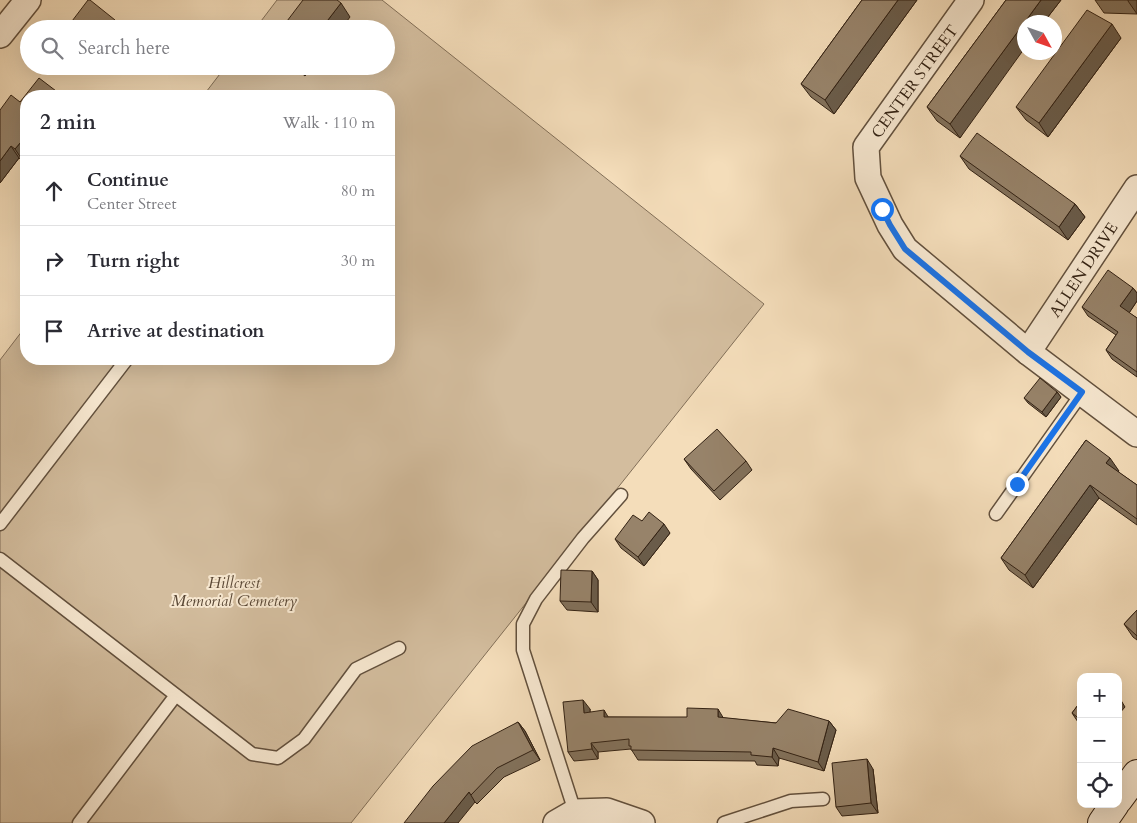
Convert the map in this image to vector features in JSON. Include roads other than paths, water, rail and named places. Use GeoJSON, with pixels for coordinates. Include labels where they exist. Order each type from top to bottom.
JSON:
{"type":"FeatureCollection","features":[{"type":"Feature","properties":{"kind":"street"},"geometry":{"type":"LineString","coordinates":[[0,35],[28,0]]}},
{"type":"Feature","properties":{"kind":"street","name":"CENTER STREET"},"geometry":{"type":"LineString","coordinates":[[971,0],[866,148],[868,178],[890,225],[905,249],[1028,352],[1137,434]]}},
{"type":"Feature","properties":{"kind":"street","name":"ALLEN DRIVE"},"geometry":{"type":"LineString","coordinates":[[1028,352],[1137,188]]}},
{"type":"Feature","properties":{"kind":"street"},"geometry":{"type":"LineString","coordinates":[[1122,795],[1137,774]]}},
{"type":"Feature","properties":{"kind":"street"},"geometry":{"type":"LineString","coordinates":[[1102,823],[1112,808]]}},
{"type":"Feature","properties":{"kind":"street"},"geometry":{"type":"LineString","coordinates":[[565,818],[607,811],[642,823]]}},
{"type":"Feature","properties":{"kind":"lane"},"geometry":{"type":"LineString","coordinates":[[0,524],[122,365]]}},
{"type":"Feature","properties":{"kind":"lane"},"geometry":{"type":"LineString","coordinates":[[996,514],[1082,392]]}},
{"type":"Feature","properties":{"kind":"lane"},"geometry":{"type":"LineString","coordinates":[[565,818],[523,650],[523,624],[536,599],[583,538],[621,495]]}},
{"type":"Feature","properties":{"kind":"lane"},"geometry":{"type":"LineString","coordinates":[[0,559],[252,754],[278,758],[304,739],[356,669],[399,648]]}},
{"type":"Feature","properties":{"kind":"lane"},"geometry":{"type":"LineString","coordinates":[[79,823],[176,695]]}},
{"type":"Feature","properties":{"kind":"lane"},"geometry":{"type":"LineString","coordinates":[[724,823],[791,801],[822,799]]}},
{"type":"Feature","properties":{"kind":"park label","name":"Hillcrest Memorial Cemetery"},"geometry":{"type":"Point","coordinates":[234,591]}}]}
